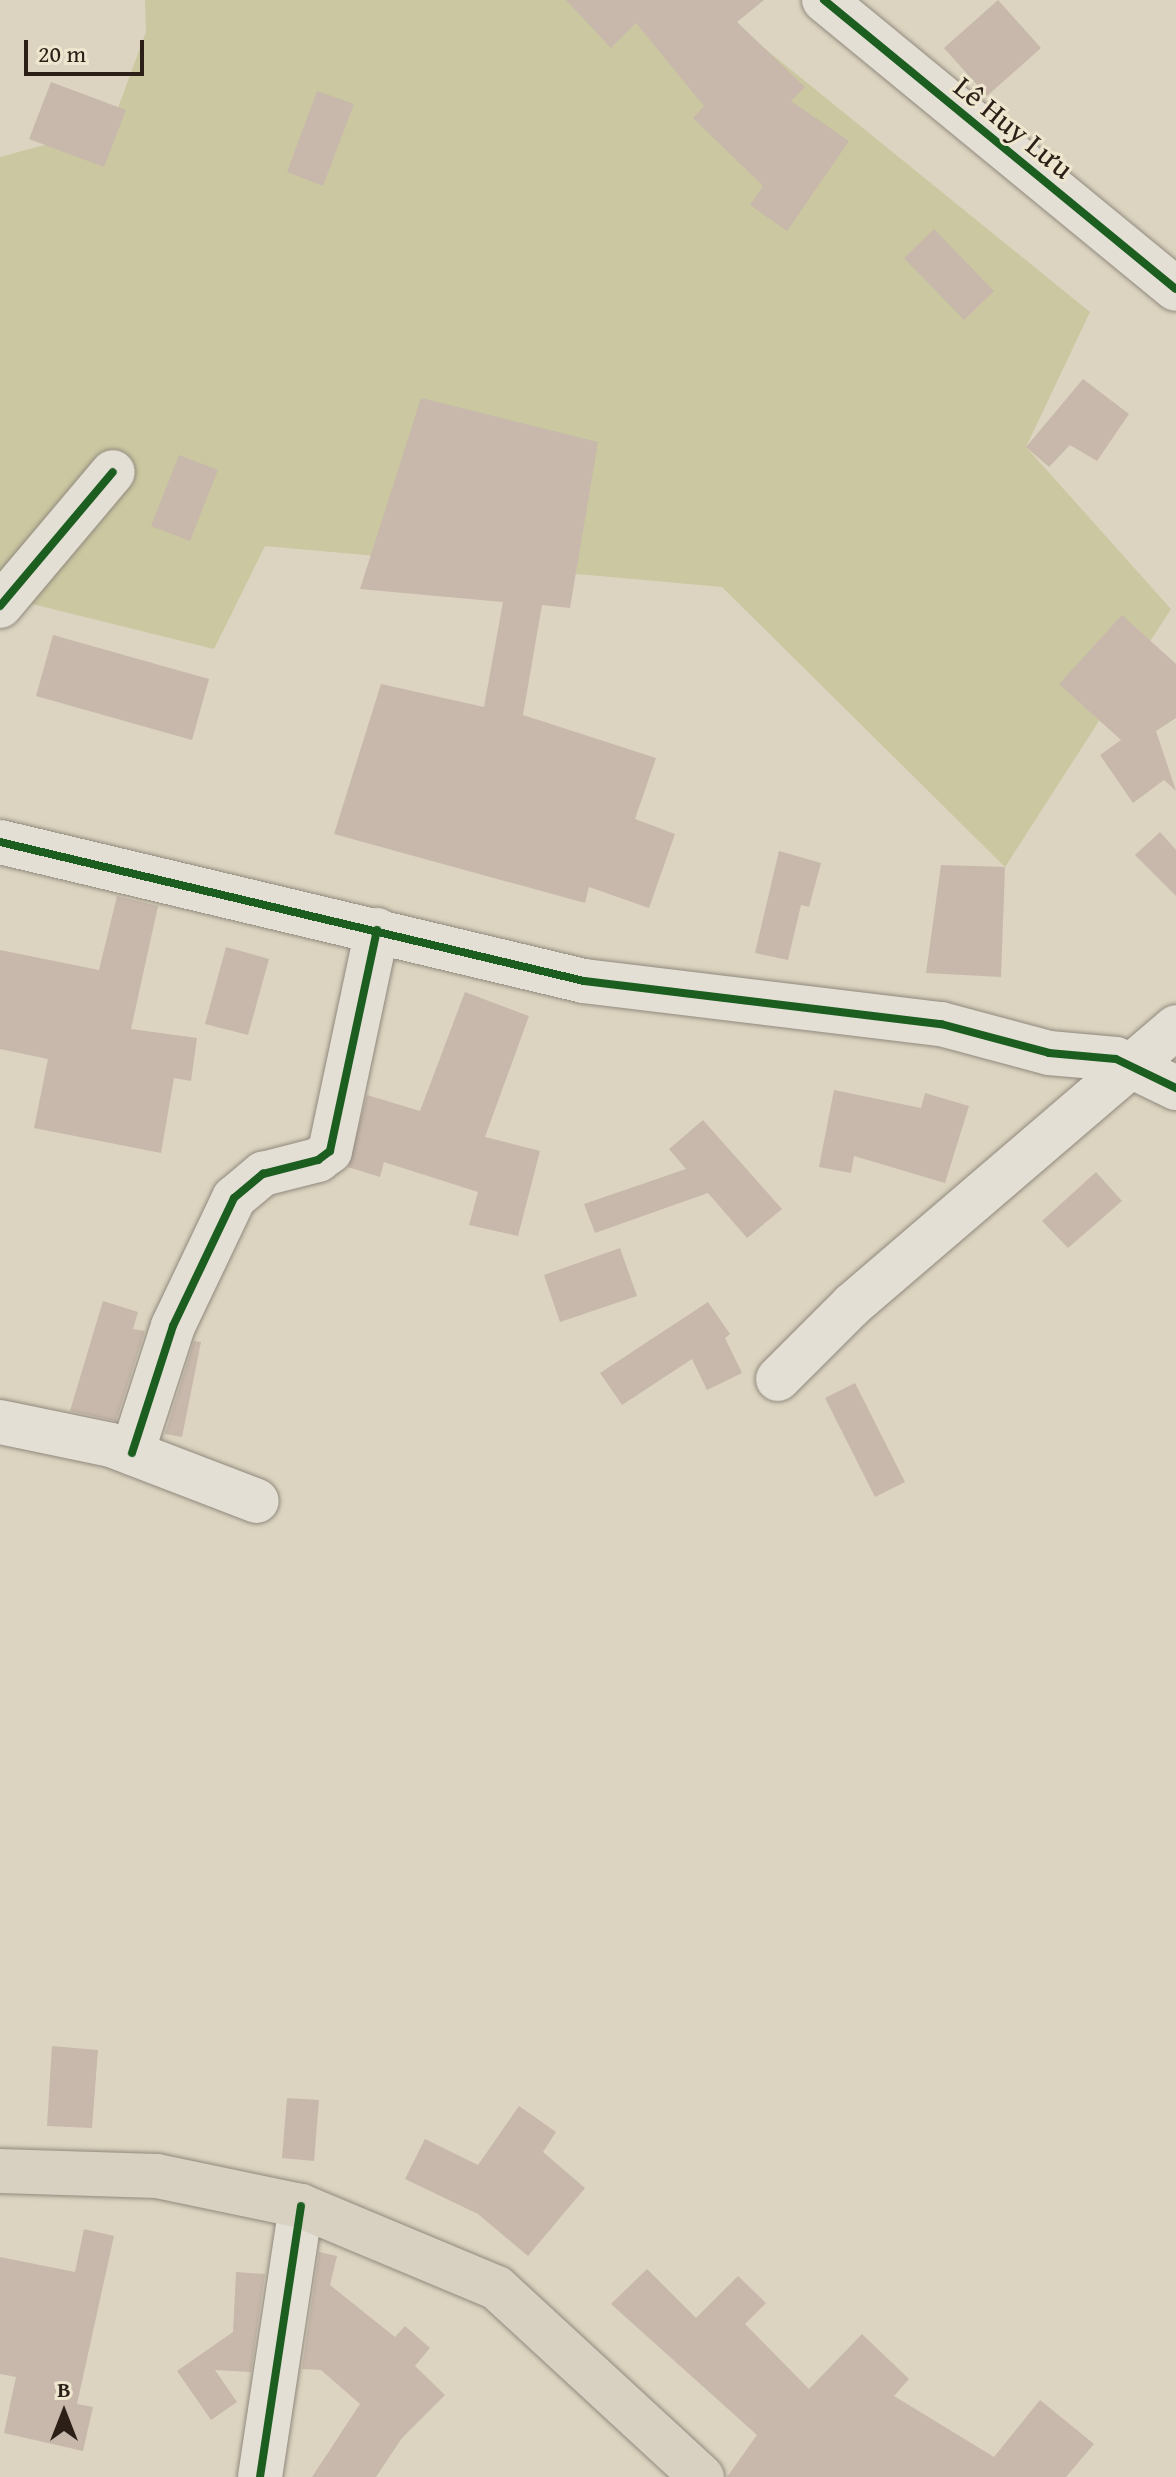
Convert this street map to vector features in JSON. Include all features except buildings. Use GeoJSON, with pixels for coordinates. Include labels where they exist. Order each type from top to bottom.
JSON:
{"type":"FeatureCollection","features":[{"type":"Feature","properties":{"kind":"main road"},"geometry":{"type":"LineString","coordinates":[[0,2171],[157,2176],[301,2206],[497,2288],[702,2477]]}},
{"type":"Feature","properties":{"kind":"street","name":"Lê Huy Lưu"},"geometry":{"type":"LineString","coordinates":[[824,0],[1176,289]]}},
{"type":"Feature","properties":{"kind":"street"},"geometry":{"type":"LineString","coordinates":[[0,606],[113,472]]}},
{"type":"Feature","properties":{"kind":"street"},"geometry":{"type":"LineString","coordinates":[[1,845],[599,984],[941,1024],[1039,1051],[1136,1063],[1176,1088]]}},
{"type":"Feature","properties":{"kind":"street"},"geometry":{"type":"LineString","coordinates":[[132,1453],[173,1326],[234,1198],[263,1174],[318,1160],[330,1151],[377,930]]}},
{"type":"Feature","properties":{"kind":"street"},"geometry":{"type":"LineString","coordinates":[[778,1379],[863,1295],[1176,1027]]}},
{"type":"Feature","properties":{"kind":"street"},"geometry":{"type":"LineString","coordinates":[[0,1422],[132,1453],[257,1501]]}},
{"type":"Feature","properties":{"kind":"street"},"geometry":{"type":"LineString","coordinates":[[260,2477],[301,2206]]}},
{"type":"Feature","properties":{"kind":"shaded area"},"geometry":{"type":"Polygon","coordinates":[[[145,0],[705,0],[1090,312],[1026,447],[1171,609],[1005,867],[722,587],[265,546],[214,649],[0,596],[0,157],[111,127],[146,32],[145,0]]]}},
{"type":"Feature","properties":{"kind":"cycle path"},"geometry":{"type":"LineString","coordinates":[[824,0],[1176,289]]}},
{"type":"Feature","properties":{"kind":"cycle path"},"geometry":{"type":"LineString","coordinates":[[0,606],[113,472]]}},
{"type":"Feature","properties":{"kind":"cycle path"},"geometry":{"type":"LineString","coordinates":[[0,842],[584,981],[941,1024],[1049,1053],[1116,1059],[1176,1088]]}},
{"type":"Feature","properties":{"kind":"cycle path"},"geometry":{"type":"LineString","coordinates":[[132,1453],[173,1326],[234,1198],[263,1174],[318,1160],[330,1151],[377,930]]}},
{"type":"Feature","properties":{"kind":"cycle path"},"geometry":{"type":"LineString","coordinates":[[260,2477],[301,2206]]}}]}
